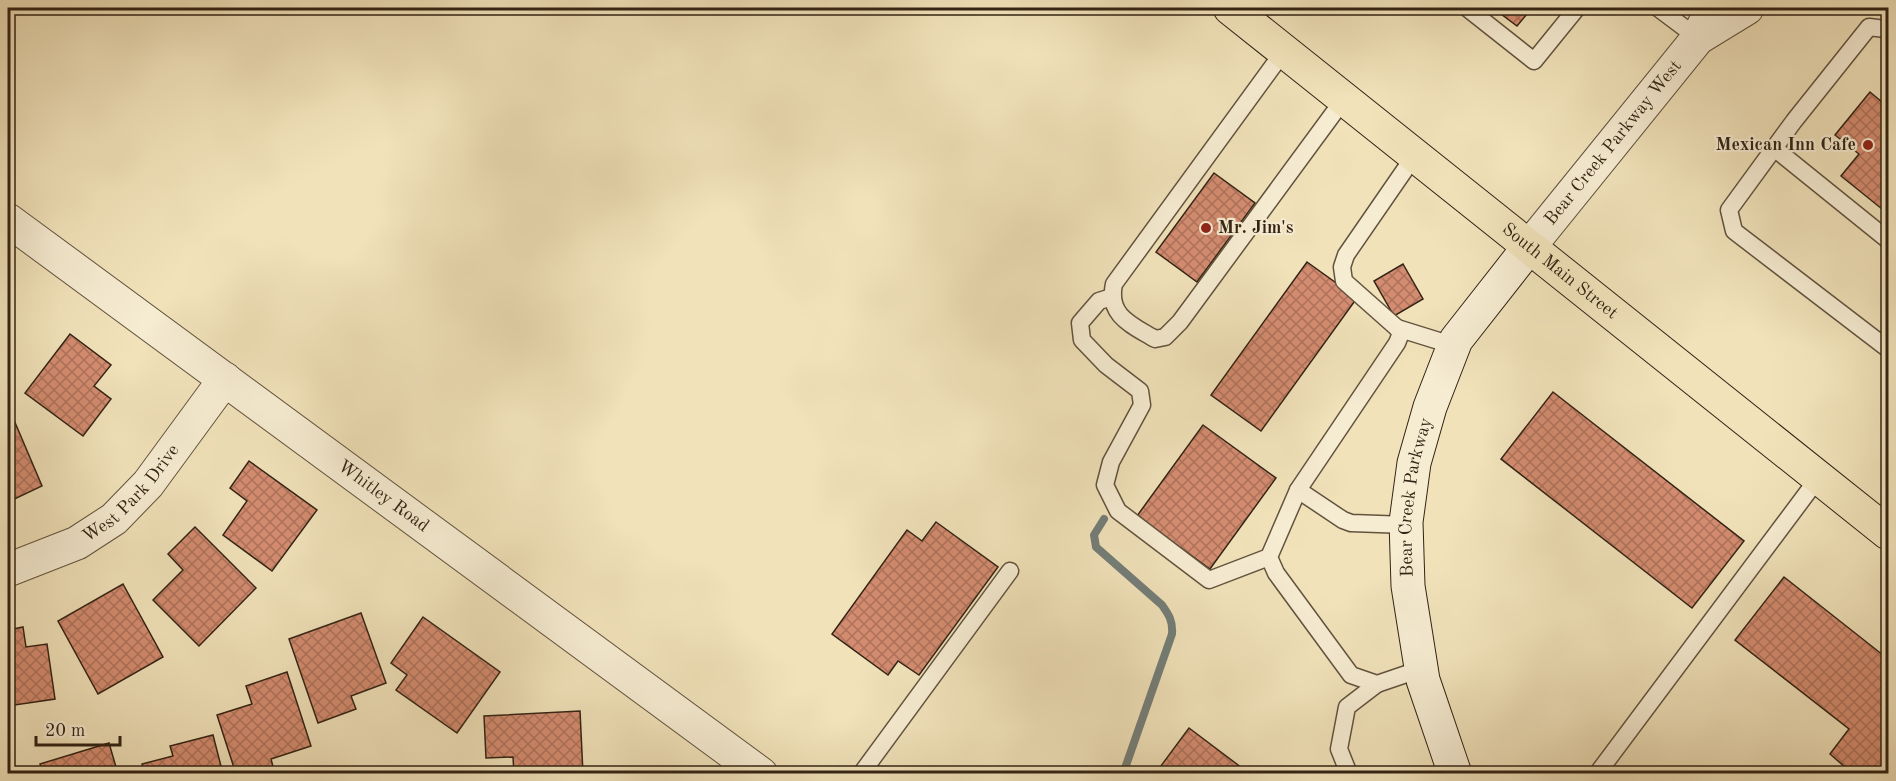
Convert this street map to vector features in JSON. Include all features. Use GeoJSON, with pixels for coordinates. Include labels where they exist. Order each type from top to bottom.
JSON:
{"type":"FeatureCollection","features":[{"type":"Feature","properties":{"kind":"main road","name":"South Main Street"},"geometry":{"type":"LineString","coordinates":[[1230,8],[1888,533]]}},
{"type":"Feature","properties":{"kind":"street","name":"Bear Creek Parkway West"},"geometry":{"type":"LineString","coordinates":[[1529,247],[1698,38],[1712,8]]}},
{"type":"Feature","properties":{"kind":"street","name":"Bear Creek Parkway West"},"geometry":{"type":"LineString","coordinates":[[1698,38],[1747,8]]}},
{"type":"Feature","properties":{"kind":"street","name":"Whitley Road"},"geometry":{"type":"LineString","coordinates":[[8,220],[760,774]]}},
{"type":"Feature","properties":{"kind":"street","name":"Bear Creek Parkway"},"geometry":{"type":"LineString","coordinates":[[1455,774],[1423,680],[1408,586],[1407,525],[1414,463],[1430,407],[1456,340],[1529,247]]}},
{"type":"Feature","properties":{"kind":"street","name":"West Park Drive"},"geometry":{"type":"LineString","coordinates":[[8,570],[77,543],[114,519],[148,484],[225,379]]}},
{"type":"Feature","properties":{"kind":"lane"},"geometry":{"type":"LineString","coordinates":[[1467,8],[1534,61],[1577,8]]}},
{"type":"Feature","properties":{"kind":"lane"},"geometry":{"type":"LineString","coordinates":[[1658,8],[1698,38]]}},
{"type":"Feature","properties":{"kind":"lane"},"geometry":{"type":"LineString","coordinates":[[1886,343],[1734,231],[1729,210],[1774,148],[1869,27],[1886,29],[1888,32]]}},
{"type":"Feature","properties":{"kind":"lane"},"geometry":{"type":"LineString","coordinates":[[1284,51],[1114,284],[1112,297],[1117,311],[1125,321],[1155,339],[1165,337],[1180,322],[1344,99]]}},
{"type":"Feature","properties":{"kind":"lane"},"geometry":{"type":"LineString","coordinates":[[1774,148],[1888,240]]}},
{"type":"Feature","properties":{"kind":"lane"},"geometry":{"type":"LineString","coordinates":[[1112,297],[1099,301],[1080,323],[1082,340],[1106,365],[1140,391],[1142,405],[1111,462],[1105,485],[1118,511],[1209,580],[1269,557],[1298,490],[1397,343],[1401,333],[1344,281],[1342,267],[1346,255],[1415,155]]}},
{"type":"Feature","properties":{"kind":"lane"},"geometry":{"type":"LineString","coordinates":[[1397,328],[1455,346]]}},
{"type":"Feature","properties":{"kind":"lane"},"geometry":{"type":"LineString","coordinates":[[1597,774],[1819,477]]}},
{"type":"Feature","properties":{"kind":"lane"},"geometry":{"type":"LineString","coordinates":[[1298,490],[1351,523],[1407,525]]}},
{"type":"Feature","properties":{"kind":"lane"},"geometry":{"type":"LineString","coordinates":[[1269,557],[1276,573],[1351,675],[1377,684]]}},
{"type":"Feature","properties":{"kind":"lane"},"geometry":{"type":"LineString","coordinates":[[861,774],[1010,571]]}},
{"type":"Feature","properties":{"kind":"lane"},"geometry":{"type":"LineString","coordinates":[[1349,774],[1340,749],[1347,707],[1377,684],[1421,669]]}},
{"type":"Feature","properties":{"kind":"building"},"geometry":{"type":"Polygon","coordinates":[[[1493,8],[1532,8],[1517,26],[1493,8]]]}},
{"type":"Feature","properties":{"kind":"building","name":"Mexican Inn Cafe"},"geometry":{"type":"Polygon","coordinates":[[[1870,92],[1888,107],[1888,200],[1882,209],[1841,176],[1859,154],[1835,135],[1870,92]]]}},
{"type":"Feature","properties":{"kind":"building","name":"Mr. Jim's"},"geometry":{"type":"Polygon","coordinates":[[[1214,173],[1255,203],[1197,282],[1156,252],[1214,173]]]}},
{"type":"Feature","properties":{"kind":"building"},"geometry":{"type":"Polygon","coordinates":[[[1307,262],[1357,298],[1261,431],[1211,395],[1307,262]]]}},
{"type":"Feature","properties":{"kind":"building"},"geometry":{"type":"Polygon","coordinates":[[[1403,264],[1423,299],[1394,316],[1374,281],[1403,264]]]}},
{"type":"Feature","properties":{"kind":"building"},"geometry":{"type":"Polygon","coordinates":[[[70,334],[111,365],[94,386],[111,399],[83,436],[25,393],[70,334]]]}},
{"type":"Feature","properties":{"kind":"building"},"geometry":{"type":"Polygon","coordinates":[[[1553,392],[1744,541],[1692,608],[1501,459],[1553,392]]]}},
{"type":"Feature","properties":{"kind":"building"},"geometry":{"type":"Polygon","coordinates":[[[8,406],[42,486],[8,502],[8,406]]]}},
{"type":"Feature","properties":{"kind":"building"},"geometry":{"type":"Polygon","coordinates":[[[1203,425],[1276,478],[1210,569],[1137,516],[1203,425]]]}},
{"type":"Feature","properties":{"kind":"building"},"geometry":{"type":"Polygon","coordinates":[[[249,461],[317,510],[272,571],[223,535],[247,501],[230,488],[249,461]]]}},
{"type":"Feature","properties":{"kind":"building"},"geometry":{"type":"Polygon","coordinates":[[[936,522],[998,567],[919,675],[898,661],[888,675],[832,634],[907,530],[922,541],[936,522]]]}},
{"type":"Feature","properties":{"kind":"building"},"geometry":{"type":"Polygon","coordinates":[[[195,527],[256,588],[199,646],[153,600],[183,570],[168,554],[195,527]]]}},
{"type":"Feature","properties":{"kind":"building"},"geometry":{"type":"Polygon","coordinates":[[[1784,577],[1888,659],[1888,774],[1853,774],[1830,754],[1849,729],[1735,640],[1784,577]]]}},
{"type":"Feature","properties":{"kind":"building"},"geometry":{"type":"Polygon","coordinates":[[[123,584],[163,657],[98,694],[58,621],[123,584]]]}},
{"type":"Feature","properties":{"kind":"building"},"geometry":{"type":"Polygon","coordinates":[[[361,613],[386,683],[351,696],[356,709],[318,723],[289,639],[361,613]]]}},
{"type":"Feature","properties":{"kind":"building"},"geometry":{"type":"Polygon","coordinates":[[[423,617],[500,672],[457,733],[396,690],[407,675],[391,663],[423,617]]]}},
{"type":"Feature","properties":{"kind":"building"},"geometry":{"type":"Polygon","coordinates":[[[23,627],[26,647],[47,644],[55,699],[8,706],[8,630],[23,627]]]}},
{"type":"Feature","properties":{"kind":"building"},"geometry":{"type":"Polygon","coordinates":[[[287,672],[311,746],[271,759],[275,774],[236,774],[217,715],[252,704],[246,686],[287,672]]]}},
{"type":"Feature","properties":{"kind":"building"},"geometry":{"type":"Polygon","coordinates":[[[580,711],[583,774],[514,774],[513,757],[486,758],[484,716],[580,711]]]}},
{"type":"Feature","properties":{"kind":"building"},"geometry":{"type":"Polygon","coordinates":[[[1189,728],[1250,774],[1155,774],[1189,728]]]}},
{"type":"Feature","properties":{"kind":"building"},"geometry":{"type":"Polygon","coordinates":[[[213,735],[223,774],[145,774],[142,764],[173,756],[170,746],[213,735]]]}},
{"type":"Feature","properties":{"kind":"building"},"geometry":{"type":"Polygon","coordinates":[[[109,743],[118,774],[43,774],[40,764],[109,743]]]}},
{"type":"Feature","properties":{"kind":"waterway"},"geometry":{"type":"LineString","coordinates":[[1104,519],[1094,535],[1096,547],[1162,605],[1172,625],[1172,634],[1123,774]]}},
{"type":"Feature","properties":{"kind":"place","name":"Mexican Inn Cafe"},"geometry":{"type":"Point","coordinates":[1868,145]}},
{"type":"Feature","properties":{"kind":"place","name":"Mr. Jim's"},"geometry":{"type":"Point","coordinates":[1206,228]}}]}
